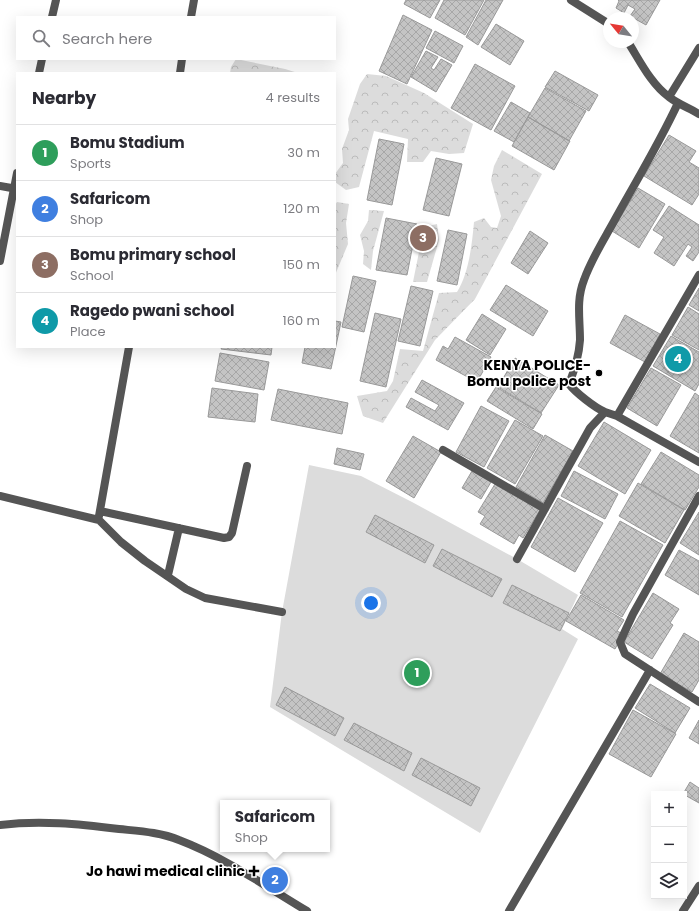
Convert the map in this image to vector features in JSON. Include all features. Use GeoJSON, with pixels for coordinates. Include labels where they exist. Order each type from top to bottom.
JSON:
{"type":"FeatureCollection","features":[{"type":"Feature","properties":{"kind":"street"},"geometry":{"type":"LineString","coordinates":[[52,16],[56,0]]}},
{"type":"Feature","properties":{"kind":"street"},"geometry":{"type":"LineString","coordinates":[[191,16],[194,0]]}},
{"type":"Feature","properties":{"kind":"street"},"geometry":{"type":"LineString","coordinates":[[571,0],[603,20]]}},
{"type":"Feature","properties":{"kind":"street"},"geometry":{"type":"LineString","coordinates":[[632,48],[644,69],[656,85],[668,97],[699,114]]}},
{"type":"Feature","properties":{"kind":"street"},"geometry":{"type":"LineString","coordinates":[[668,97],[699,48]]}},
{"type":"Feature","properties":{"kind":"street"},"geometry":{"type":"LineString","coordinates":[[39,72],[42,60]]}},
{"type":"Feature","properties":{"kind":"street"},"geometry":{"type":"LineString","coordinates":[[180,72],[182,60]]}},
{"type":"Feature","properties":{"kind":"street"},"geometry":{"type":"LineString","coordinates":[[678,102],[665,131],[595,255],[584,280],[578,305],[580,341],[576,367],[569,384],[574,390],[597,408],[617,416],[699,462]]}},
{"type":"Feature","properties":{"kind":"street"},"geometry":{"type":"LineString","coordinates":[[0,186],[15,189],[0,261]]}},
{"type":"Feature","properties":{"kind":"street"},"geometry":{"type":"LineString","coordinates":[[617,416],[699,275]]}},
{"type":"Feature","properties":{"kind":"street"},"geometry":{"type":"LineString","coordinates":[[99,520],[129,348]]}},
{"type":"Feature","properties":{"kind":"street"},"geometry":{"type":"LineString","coordinates":[[517,559],[590,428],[605,412]]}},
{"type":"Feature","properties":{"kind":"street"},"geometry":{"type":"LineString","coordinates":[[443,450],[545,509]]}},
{"type":"Feature","properties":{"kind":"street"},"geometry":{"type":"LineString","coordinates":[[100,511],[224,538],[229,537],[232,533],[246,466]]}},
{"type":"Feature","properties":{"kind":"street"},"geometry":{"type":"LineString","coordinates":[[0,496],[99,520],[121,542],[145,561],[168,575],[186,589],[205,598],[282,612]]}},
{"type":"Feature","properties":{"kind":"street"},"geometry":{"type":"LineString","coordinates":[[699,496],[633,614],[620,642],[625,654],[699,702]]}},
{"type":"Feature","properties":{"kind":"street"},"geometry":{"type":"LineString","coordinates":[[168,575],[179,528]]}},
{"type":"Feature","properties":{"kind":"street"},"geometry":{"type":"LineString","coordinates":[[509,911],[650,670]]}},
{"type":"Feature","properties":{"kind":"street"},"geometry":{"type":"LineString","coordinates":[[0,825],[20,822],[64,823],[140,831],[178,839],[220,860],[306,911]]}},
{"type":"Feature","properties":{"kind":"street"},"geometry":{"type":"LineString","coordinates":[[683,911],[698,889]]}},
{"type":"Feature","properties":{"kind":"green space"},"geometry":{"type":"Polygon","coordinates":[[[235,60],[241,60],[295,72],[230,72],[231,67],[235,60]]]}},
{"type":"Feature","properties":{"kind":"green space"},"geometry":{"type":"Polygon","coordinates":[[[367,74],[386,76],[424,93],[473,124],[464,153],[449,154],[431,151],[423,162],[407,162],[408,139],[374,131],[359,187],[346,190],[336,183],[336,173],[343,163],[342,149],[349,130],[348,119],[360,84],[367,74]]]}},
{"type":"Feature","properties":{"kind":"green space"},"geometry":{"type":"Polygon","coordinates":[[[502,150],[542,174],[475,299],[435,340],[383,423],[363,416],[357,396],[387,391],[393,381],[400,349],[423,351],[439,293],[457,292],[467,267],[474,222],[484,218],[491,227],[497,228],[501,216],[491,180],[494,166],[502,150]]]}},
{"type":"Feature","properties":{"kind":"green space"},"geometry":{"type":"Polygon","coordinates":[[[337,202],[349,204],[346,223],[348,244],[336,273],[337,202]]]}},
{"type":"Feature","properties":{"kind":"green space"},"geometry":{"type":"Polygon","coordinates":[[[369,210],[384,211],[373,251],[371,270],[363,264],[364,251],[360,235],[368,221],[369,210]]]}},
{"type":"Feature","properties":{"kind":"green space"},"geometry":{"type":"Polygon","coordinates":[[[437,224],[439,240],[427,282],[413,282],[424,227],[437,224]]]}},
{"type":"Feature","properties":{"kind":"green space"},"geometry":{"type":"Polygon","coordinates":[[[309,465],[361,476],[517,559],[578,595],[562,629],[578,639],[480,833],[270,707],[282,612],[309,465]]]}},
{"type":"Feature","properties":{"kind":"building"},"geometry":{"type":"Polygon","coordinates":[[[406,0],[440,0],[430,18],[404,4],[406,0]]]}},
{"type":"Feature","properties":{"kind":"building"},"geometry":{"type":"Polygon","coordinates":[[[444,0],[484,0],[465,35],[435,18],[444,0]]]}},
{"type":"Feature","properties":{"kind":"building"},"geometry":{"type":"Polygon","coordinates":[[[486,0],[503,0],[478,45],[466,37],[486,0]]]}},
{"type":"Feature","properties":{"kind":"building"},"geometry":{"type":"Polygon","coordinates":[[[618,0],[660,0],[646,25],[639,21],[639,12],[633,12],[635,9],[628,5],[624,12],[616,8],[619,1],[618,0]]]}},
{"type":"Feature","properties":{"kind":"building"},"geometry":{"type":"Polygon","coordinates":[[[403,15],[432,30],[407,84],[379,71],[403,15]]]}},
{"type":"Feature","properties":{"kind":"building"},"geometry":{"type":"Polygon","coordinates":[[[496,24],[524,41],[510,65],[481,47],[496,24]]]}},
{"type":"Feature","properties":{"kind":"building"},"geometry":{"type":"Polygon","coordinates":[[[435,31],[463,46],[454,63],[426,48],[435,31]]]}},
{"type":"Feature","properties":{"kind":"building"},"geometry":{"type":"Polygon","coordinates":[[[426,51],[438,57],[431,68],[434,70],[441,59],[452,65],[436,92],[411,77],[426,51]]]}},
{"type":"Feature","properties":{"kind":"building"},"geometry":{"type":"Polygon","coordinates":[[[475,64],[515,86],[491,130],[451,108],[475,64]]]}},
{"type":"Feature","properties":{"kind":"building"},"geometry":{"type":"Polygon","coordinates":[[[555,71],[598,95],[589,111],[545,87],[555,71]]]}},
{"type":"Feature","properties":{"kind":"building"},"geometry":{"type":"Polygon","coordinates":[[[545,88],[586,111],[569,141],[528,117],[545,88]]]}},
{"type":"Feature","properties":{"kind":"building"},"geometry":{"type":"Polygon","coordinates":[[[511,102],[530,113],[514,142],[494,131],[511,102]]]}},
{"type":"Feature","properties":{"kind":"building"},"geometry":{"type":"Polygon","coordinates":[[[528,117],[570,141],[554,170],[512,146],[528,117]]]}},
{"type":"Feature","properties":{"kind":"building"},"geometry":{"type":"Polygon","coordinates":[[[669,135],[696,151],[689,162],[699,168],[699,194],[692,205],[644,176],[669,135]]]}},
{"type":"Feature","properties":{"kind":"building"},"geometry":{"type":"Polygon","coordinates":[[[379,139],[404,144],[392,205],[367,200],[379,139]]]}},
{"type":"Feature","properties":{"kind":"building"},"geometry":{"type":"Polygon","coordinates":[[[436,158],[462,164],[449,216],[423,210],[436,158]]]}},
{"type":"Feature","properties":{"kind":"building"},"geometry":{"type":"Polygon","coordinates":[[[638,188],[665,204],[639,248],[612,231],[638,188]]]}},
{"type":"Feature","properties":{"kind":"building"},"geometry":{"type":"Polygon","coordinates":[[[669,206],[699,225],[699,252],[693,261],[686,256],[692,247],[688,244],[674,266],[654,253],[664,237],[653,230],[669,206]]]}},
{"type":"Feature","properties":{"kind":"building"},"geometry":{"type":"Polygon","coordinates":[[[386,218],[417,224],[407,275],[376,270],[386,218]]]}},
{"type":"Feature","properties":{"kind":"building"},"geometry":{"type":"Polygon","coordinates":[[[448,230],[467,234],[457,285],[437,281],[448,230]]]}},
{"type":"Feature","properties":{"kind":"building"},"geometry":{"type":"Polygon","coordinates":[[[530,231],[548,243],[528,274],[511,263],[530,231]]]}},
{"type":"Feature","properties":{"kind":"building"},"geometry":{"type":"Polygon","coordinates":[[[353,276],[376,281],[364,332],[342,327],[353,276]]]}},
{"type":"Feature","properties":{"kind":"building"},"geometry":{"type":"Polygon","coordinates":[[[506,285],[548,311],[533,336],[490,310],[506,285]]]}},
{"type":"Feature","properties":{"kind":"building"},"geometry":{"type":"Polygon","coordinates":[[[411,286],[433,291],[420,346],[398,341],[411,286]]]}},
{"type":"Feature","properties":{"kind":"building"},"geometry":{"type":"Polygon","coordinates":[[[699,288],[699,311],[689,305],[699,288]]]}},
{"type":"Feature","properties":{"kind":"building"},"geometry":{"type":"Polygon","coordinates":[[[688,307],[699,314],[699,350],[672,335],[688,307]]]}},
{"type":"Feature","properties":{"kind":"building"},"geometry":{"type":"Polygon","coordinates":[[[375,313],[401,319],[386,387],[360,381],[375,313]]]}},
{"type":"Feature","properties":{"kind":"building"},"geometry":{"type":"Polygon","coordinates":[[[482,314],[506,329],[490,355],[466,340],[482,314]]]}},
{"type":"Feature","properties":{"kind":"building"},"geometry":{"type":"Polygon","coordinates":[[[625,315],[660,334],[645,362],[610,343],[625,315]]]}},
{"type":"Feature","properties":{"kind":"building"},"geometry":{"type":"Polygon","coordinates":[[[336,321],[341,322],[336,346],[336,321]]]}},
{"type":"Feature","properties":{"kind":"building"},"geometry":{"type":"Polygon","coordinates":[[[671,336],[699,352],[699,384],[695,391],[653,366],[671,336]]]}},
{"type":"Feature","properties":{"kind":"building"},"geometry":{"type":"Polygon","coordinates":[[[455,337],[491,357],[477,382],[436,360],[443,346],[448,349],[455,337]]]}},
{"type":"Feature","properties":{"kind":"building"},"geometry":{"type":"Polygon","coordinates":[[[222,348],[272,348],[271,355],[222,348]]]}},
{"type":"Feature","properties":{"kind":"building"},"geometry":{"type":"Polygon","coordinates":[[[305,348],[335,348],[331,369],[302,363],[305,348]]]}},
{"type":"Feature","properties":{"kind":"building"},"geometry":{"type":"Polygon","coordinates":[[[220,353],[269,362],[264,390],[215,381],[220,353]]]}},
{"type":"Feature","properties":{"kind":"building"},"geometry":{"type":"Polygon","coordinates":[[[515,358],[559,385],[541,413],[498,387],[515,358]]]}},
{"type":"Feature","properties":{"kind":"building"},"geometry":{"type":"Polygon","coordinates":[[[651,368],[681,385],[657,426],[627,408],[651,368]]]}},
{"type":"Feature","properties":{"kind":"building"},"geometry":{"type":"Polygon","coordinates":[[[422,380],[464,403],[448,430],[406,407],[411,398],[435,411],[439,405],[415,392],[422,380]]]}},
{"type":"Feature","properties":{"kind":"building"},"geometry":{"type":"Polygon","coordinates":[[[496,387],[542,414],[533,429],[487,401],[496,387]]]}},
{"type":"Feature","properties":{"kind":"building"},"geometry":{"type":"Polygon","coordinates":[[[212,388],[258,394],[255,422],[208,417],[212,388]]]}},
{"type":"Feature","properties":{"kind":"building"},"geometry":{"type":"Polygon","coordinates":[[[278,389],[348,403],[342,434],[271,420],[278,389]]]}},
{"type":"Feature","properties":{"kind":"building"},"geometry":{"type":"Polygon","coordinates":[[[695,393],[699,396],[699,453],[670,436],[695,393]]]}},
{"type":"Feature","properties":{"kind":"building"},"geometry":{"type":"Polygon","coordinates":[[[481,406],[509,421],[484,467],[456,452],[481,406]]]}},
{"type":"Feature","properties":{"kind":"building"},"geometry":{"type":"Polygon","coordinates":[[[515,420],[543,436],[515,484],[487,468],[515,420]]]}},
{"type":"Feature","properties":{"kind":"building"},"geometry":{"type":"Polygon","coordinates":[[[604,422],[651,450],[625,494],[578,466],[604,422]]]}},
{"type":"Feature","properties":{"kind":"building"},"geometry":{"type":"Polygon","coordinates":[[[545,435],[573,451],[543,503],[516,487],[545,435]]]}},
{"type":"Feature","properties":{"kind":"building"},"geometry":{"type":"Polygon","coordinates":[[[413,436],[441,452],[414,498],[386,481],[413,436]]]}},
{"type":"Feature","properties":{"kind":"building"},"geometry":{"type":"Polygon","coordinates":[[[337,448],[364,454],[360,470],[334,464],[337,448]]]}},
{"type":"Feature","properties":{"kind":"building"},"geometry":{"type":"Polygon","coordinates":[[[661,452],[699,475],[699,487],[685,510],[641,484],[661,452]]]}},
{"type":"Feature","properties":{"kind":"building"},"geometry":{"type":"Polygon","coordinates":[[[472,471],[491,482],[481,499],[462,488],[472,471]]]}},
{"type":"Feature","properties":{"kind":"building"},"geometry":{"type":"Polygon","coordinates":[[[574,471],[618,494],[605,519],[561,496],[574,471]]]}},
{"type":"Feature","properties":{"kind":"building"},"geometry":{"type":"Polygon","coordinates":[[[638,483],[684,510],[665,543],[619,516],[638,483]]]}},
{"type":"Feature","properties":{"kind":"building"},"geometry":{"type":"Polygon","coordinates":[[[495,484],[540,510],[523,538],[519,535],[514,544],[480,524],[485,516],[478,512],[495,484]]]}},
{"type":"Feature","properties":{"kind":"building"},"geometry":{"type":"Polygon","coordinates":[[[558,498],[603,523],[575,572],[531,547],[558,498]]]}},
{"type":"Feature","properties":{"kind":"building"},"geometry":{"type":"Polygon","coordinates":[[[699,512],[699,555],[680,543],[699,512]]]}},
{"type":"Feature","properties":{"kind":"building"},"geometry":{"type":"Polygon","coordinates":[[[375,515],[434,545],[425,563],[366,532],[375,515]]]}},
{"type":"Feature","properties":{"kind":"building"},"geometry":{"type":"Polygon","coordinates":[[[620,521],[663,545],[622,617],[580,593],[620,521]]]}},
{"type":"Feature","properties":{"kind":"building"},"geometry":{"type":"Polygon","coordinates":[[[442,549],[502,579],[492,597],[433,566],[442,549]]]}},
{"type":"Feature","properties":{"kind":"building"},"geometry":{"type":"Polygon","coordinates":[[[679,550],[699,561],[699,595],[665,575],[679,550]]]}},
{"type":"Feature","properties":{"kind":"building"},"geometry":{"type":"Polygon","coordinates":[[[512,585],[569,613],[560,631],[503,603],[512,585]]]}},
{"type":"Feature","properties":{"kind":"building"},"geometry":{"type":"Polygon","coordinates":[[[653,593],[679,609],[670,623],[673,625],[652,659],[624,642],[653,593]]]}},
{"type":"Feature","properties":{"kind":"building"},"geometry":{"type":"Polygon","coordinates":[[[581,595],[624,620],[617,631],[623,634],[615,649],[566,621],[581,595]]]}},
{"type":"Feature","properties":{"kind":"building"},"geometry":{"type":"Polygon","coordinates":[[[684,633],[699,642],[699,680],[692,692],[660,674],[684,633]]]}},
{"type":"Feature","properties":{"kind":"building"},"geometry":{"type":"Polygon","coordinates":[[[650,684],[690,708],[675,733],[635,708],[650,684]]]}},
{"type":"Feature","properties":{"kind":"building"},"geometry":{"type":"Polygon","coordinates":[[[285,687],[344,718],[335,736],[276,705],[285,687]]]}},
{"type":"Feature","properties":{"kind":"building"},"geometry":{"type":"Polygon","coordinates":[[[633,710],[676,734],[651,777],[609,754],[633,710]]]}},
{"type":"Feature","properties":{"kind":"building"},"geometry":{"type":"Polygon","coordinates":[[[699,720],[699,744],[689,738],[699,720]]]}},
{"type":"Feature","properties":{"kind":"building"},"geometry":{"type":"Polygon","coordinates":[[[354,723],[412,753],[404,771],[344,740],[354,723]]]}},
{"type":"Feature","properties":{"kind":"building"},"geometry":{"type":"Polygon","coordinates":[[[421,758],[480,788],[471,806],[412,775],[421,758]]]}},
{"type":"Feature","properties":{"kind":"building"},"geometry":{"type":"Polygon","coordinates":[[[690,782],[699,788],[699,803],[687,796],[687,791],[685,791],[690,782]]]}},
{"type":"Feature","properties":{"kind":"place","name":"Bomu primary school"},"geometry":{"type":"Point","coordinates":[423,238]}},
{"type":"Feature","properties":{"kind":"place","name":"Ragedo pwani school"},"geometry":{"type":"Point","coordinates":[678,359]}},
{"type":"Feature","properties":{"kind":"place","name":"KENYA POLICE- Bomu police post"},"geometry":{"type":"Point","coordinates":[599,373]}},
{"type":"Feature","properties":{"kind":"place","name":"Bomu Stadium"},"geometry":{"type":"Point","coordinates":[417,673]}},
{"type":"Feature","properties":{"kind":"place","name":"Jo hawi medical clinic"},"geometry":{"type":"Point","coordinates":[254,871]}},
{"type":"Feature","properties":{"kind":"place","name":"Safaricom"},"geometry":{"type":"Point","coordinates":[275,880]}}]}
